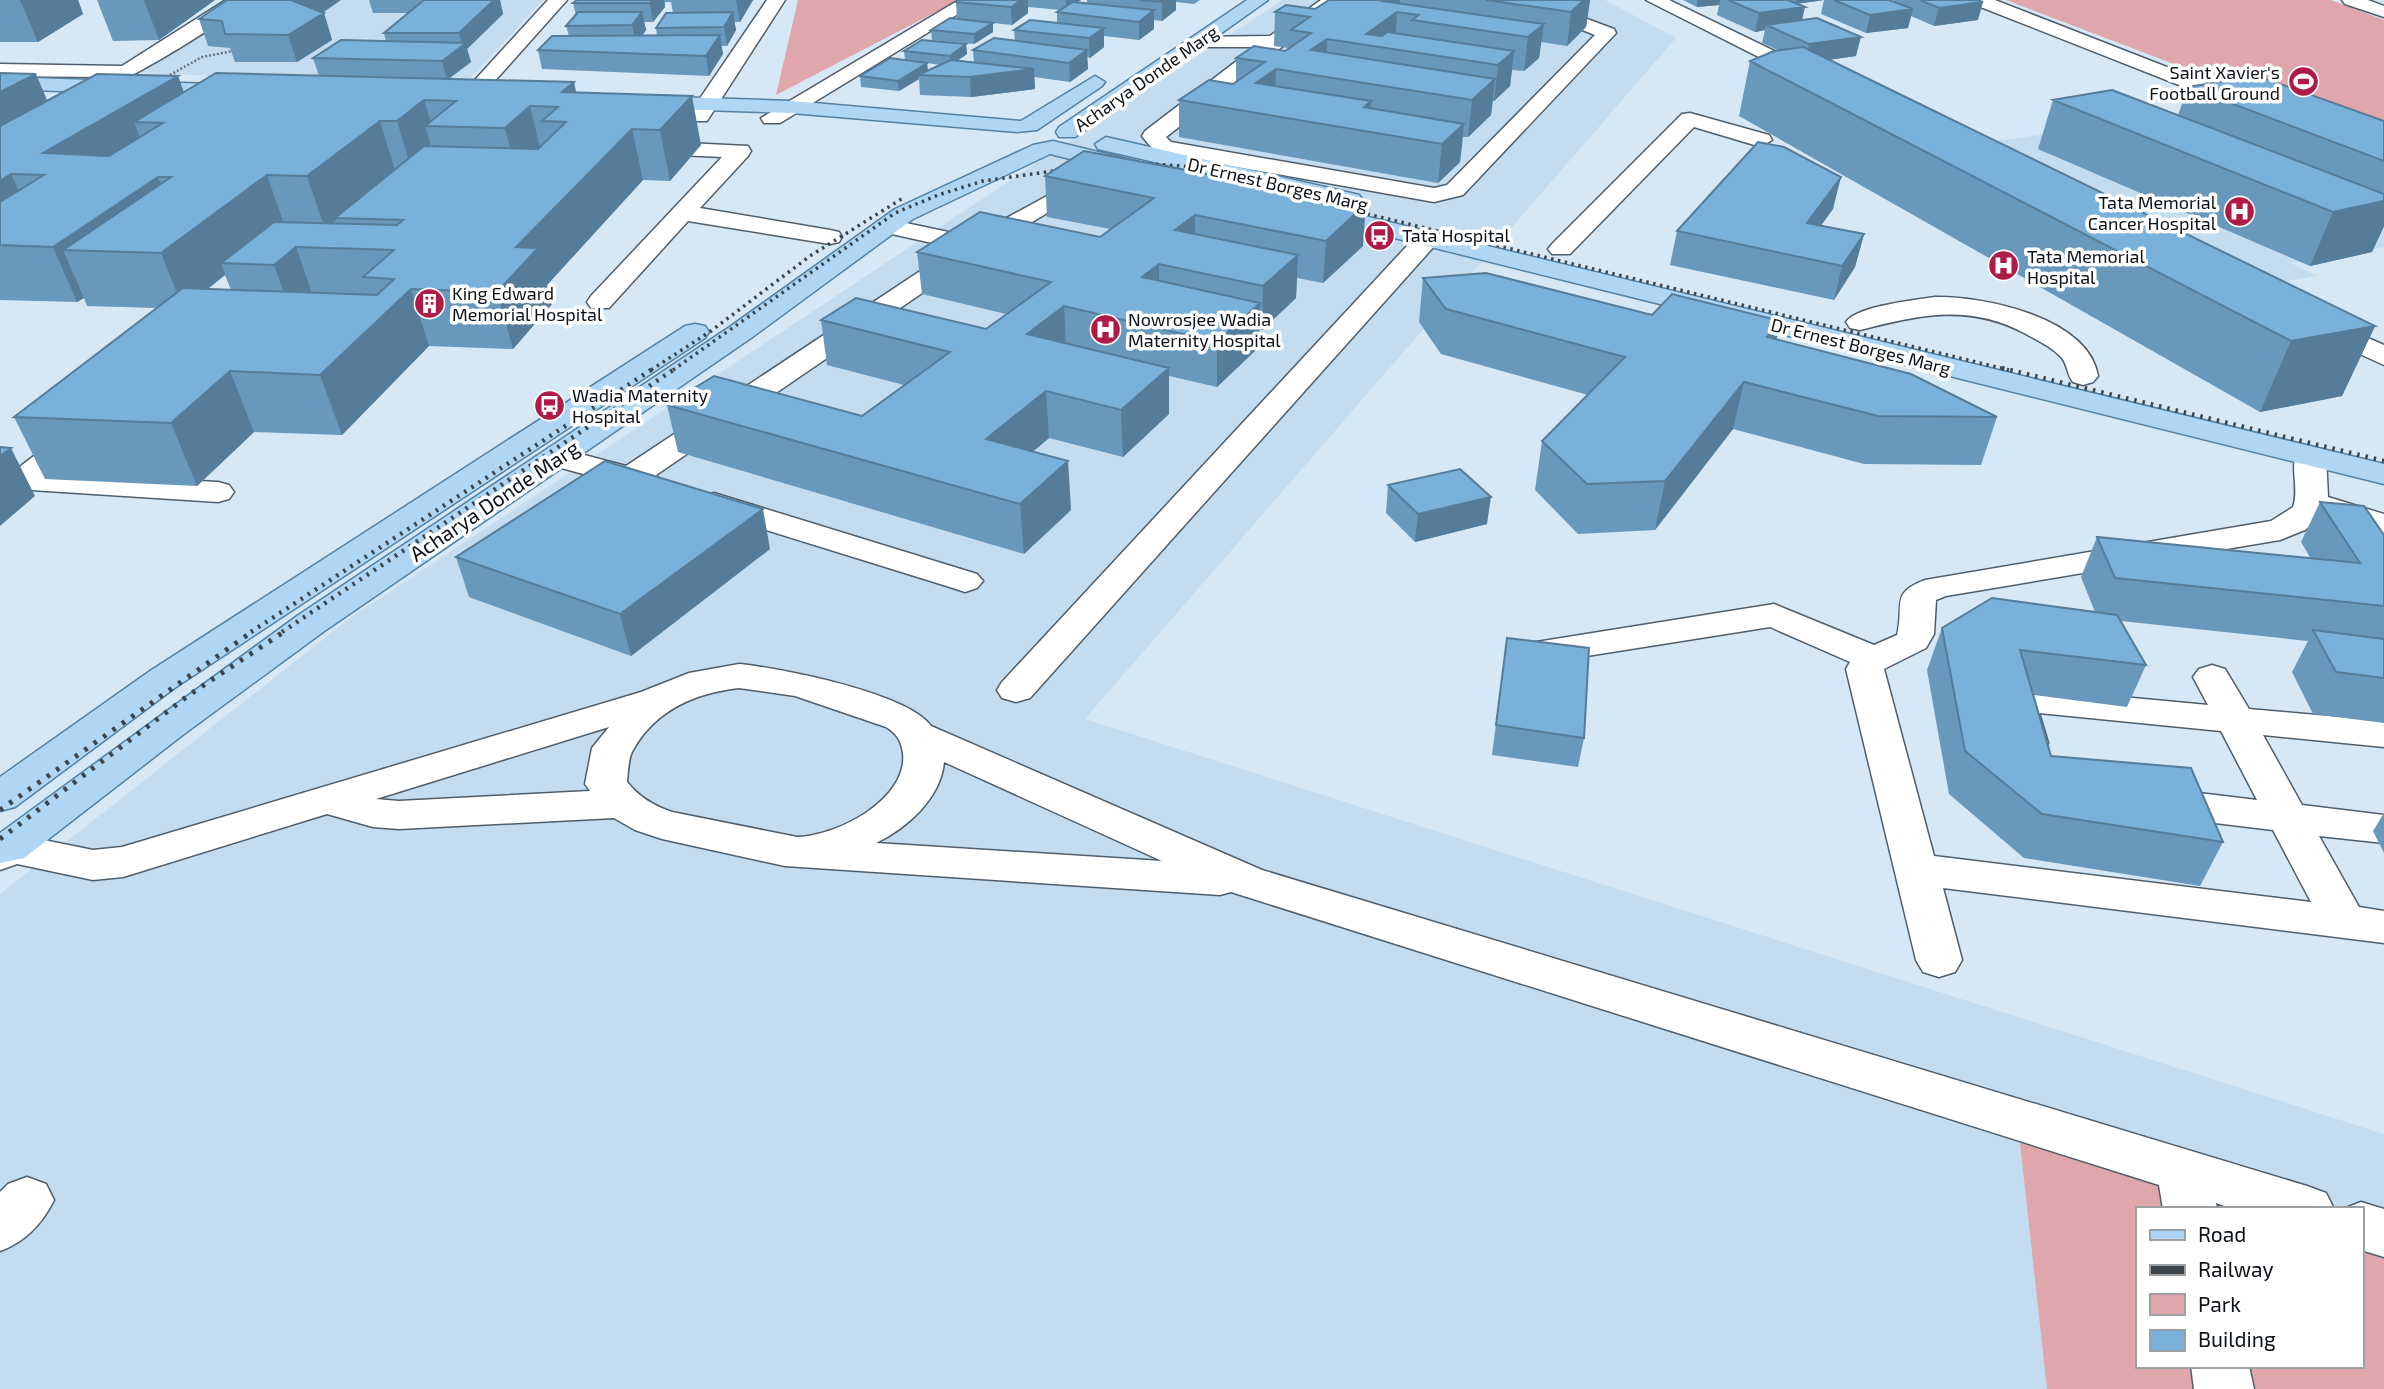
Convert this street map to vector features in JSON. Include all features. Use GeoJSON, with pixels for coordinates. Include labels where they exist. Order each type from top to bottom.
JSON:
{"type":"FeatureCollection","features":[{"type":"Feature","properties":{"kind":"main road","name":"Acharya Donde Marg"},"geometry":{"type":"LineString","coordinates":[[3,850],[310,624],[676,376],[888,215],[1034,137],[1200,41],[1259,0]]}},
{"type":"Feature","properties":{"kind":"main road","name":"Acharya Donde Marg"},"geometry":{"type":"LineString","coordinates":[[5,789],[163,679],[642,366],[830,237],[888,215],[1034,137],[1109,73]]}},
{"type":"Feature","properties":{"kind":"main road"},"geometry":{"type":"LineString","coordinates":[[0,83],[94,85],[257,103],[0,96]]}},
{"type":"Feature","properties":{"kind":"main road","name":"Dr Ernest Borges Marg"},"geometry":{"type":"LineString","coordinates":[[622,108],[704,110],[791,107],[1034,137],[1561,248],[1664,285],[2310,456],[2381,465]]}},
{"type":"Feature","properties":{"kind":"main road","name":"Dr Ernest Borges Marg"},"geometry":{"type":"LineString","coordinates":[[704,110],[772,118],[1034,137],[1428,238],[1860,322],[2083,376],[2381,465]]}},
{"type":"Feature","properties":{"kind":"main road"},"geometry":{"type":"LineString","coordinates":[[642,366],[676,376]]}},
{"type":"Feature","properties":{"kind":"main road"},"geometry":{"type":"LineString","coordinates":[[5,789],[83,792]]}},
{"type":"Feature","properties":{"kind":"street"},"geometry":{"type":"LineString","coordinates":[[75,97],[94,85],[128,71],[238,0]]}},
{"type":"Feature","properties":{"kind":"street"},"geometry":{"type":"LineString","coordinates":[[469,103],[558,0]]}},
{"type":"Feature","properties":{"kind":"street"},"geometry":{"type":"LineString","coordinates":[[704,110],[776,0]]}},
{"type":"Feature","properties":{"kind":"street"},"geometry":{"type":"LineString","coordinates":[[772,118],[971,0]]}},
{"type":"Feature","properties":{"kind":"street"},"geometry":{"type":"LineString","coordinates":[[1333,0],[1153,136],[1158,143],[1164,147],[1434,195],[1455,190],[1607,33],[1579,22],[1513,12]]}},
{"type":"Feature","properties":{"kind":"street"},"geometry":{"type":"LineString","coordinates":[[1655,0],[1831,86]]}},
{"type":"Feature","properties":{"kind":"street"},"geometry":{"type":"LineString","coordinates":[[1979,0],[2270,114]]}},
{"type":"Feature","properties":{"kind":"street"},"geometry":{"type":"LineString","coordinates":[[2351,0],[2384,12]]}},
{"type":"Feature","properties":{"kind":"street"},"geometry":{"type":"LineString","coordinates":[[1200,41],[1274,43]]}},
{"type":"Feature","properties":{"kind":"street"},"geometry":{"type":"LineString","coordinates":[[0,69],[128,71]]}},
{"type":"Feature","properties":{"kind":"street"},"geometry":{"type":"LineString","coordinates":[[1561,248],[1690,119],[1760,140]]}},
{"type":"Feature","properties":{"kind":"street"},"geometry":{"type":"LineString","coordinates":[[600,303],[740,151],[619,147]]}},
{"type":"Feature","properties":{"kind":"street"},"geometry":{"type":"LineString","coordinates":[[579,513],[976,245],[1056,198]]}},
{"type":"Feature","properties":{"kind":"street"},"geometry":{"type":"LineString","coordinates":[[683,213],[830,237]]}},
{"type":"Feature","properties":{"kind":"street"},"geometry":{"type":"LineString","coordinates":[[888,215],[976,245]]}},
{"type":"Feature","properties":{"kind":"street"},"geometry":{"type":"LineString","coordinates":[[1016,690],[1428,238]]}},
{"type":"Feature","properties":{"kind":"street"},"geometry":{"type":"LineString","coordinates":[[1860,322],[1924,305],[1964,302],[1997,309],[2029,322],[2062,342],[2078,362],[2083,376]]}},
{"type":"Feature","properties":{"kind":"street"},"geometry":{"type":"LineString","coordinates":[[2296,313],[2371,341],[2384,356]]}},
{"type":"Feature","properties":{"kind":"street"},"geometry":{"type":"LineString","coordinates":[[752,396],[789,406]]}},
{"type":"Feature","properties":{"kind":"street"},"geometry":{"type":"LineString","coordinates":[[10,481],[97,424]]}},
{"type":"Feature","properties":{"kind":"street"},"geometry":{"type":"LineString","coordinates":[[1939,960],[1864,669],[1871,658],[1911,645],[1918,635],[1918,595],[1937,587],[2280,530],[2302,520],[2313,502],[2310,456]]}},
{"type":"Feature","properties":{"kind":"street"},"geometry":{"type":"LineString","coordinates":[[558,457],[631,477],[965,581]]}},
{"type":"Feature","properties":{"kind":"street"},"geometry":{"type":"LineString","coordinates":[[10,481],[218,492]]}},
{"type":"Feature","properties":{"kind":"street"},"geometry":{"type":"LineString","coordinates":[[2313,502],[2371,520],[2384,527]]}},
{"type":"Feature","properties":{"kind":"street"},"geometry":{"type":"LineString","coordinates":[[1530,654],[1774,615],[1871,658]]}},
{"type":"Feature","properties":{"kind":"street"},"geometry":{"type":"LineString","coordinates":[[3,850],[93,865],[123,862],[655,700],[702,681],[739,676],[765,677],[833,694],[903,720],[919,735],[1246,881],[2186,1190],[2293,1207]]}},
{"type":"Feature","properties":{"kind":"street"},"geometry":{"type":"LineString","coordinates":[[2212,677],[2290,820],[2364,925]]}},
{"type":"Feature","properties":{"kind":"street"},"geometry":{"type":"LineString","coordinates":[[655,700],[612,748],[606,784],[620,804],[657,824],[803,853],[1246,881]]}},
{"type":"Feature","properties":{"kind":"street"},"geometry":{"type":"LineString","coordinates":[[2038,776],[2019,714],[2025,704],[2037,701],[2384,734]]}},
{"type":"Feature","properties":{"kind":"street"},"geometry":{"type":"LineString","coordinates":[[803,853],[837,843],[882,821],[904,805],[920,779],[926,755],[919,735]]}},
{"type":"Feature","properties":{"kind":"street"},"geometry":{"type":"LineString","coordinates":[[2117,797],[2290,820],[2384,829]]}},
{"type":"Feature","properties":{"kind":"street"},"geometry":{"type":"LineString","coordinates":[[329,801],[373,813],[399,815],[620,804]]}},
{"type":"Feature","properties":{"kind":"street"},"geometry":{"type":"LineString","coordinates":[[1916,869],[2364,925]]}},
{"type":"Feature","properties":{"kind":"street"},"geometry":{"type":"LineString","coordinates":[[2363,1227],[2384,1233]]}},
{"type":"Feature","properties":{"kind":"street"},"geometry":{"type":"LineString","coordinates":[[2220,1368],[2224,1389]]}},
{"type":"Feature","properties":{"kind":"path"},"geometry":{"type":"LineString","coordinates":[[156,82],[202,58],[233,51]]}},
{"type":"Feature","properties":{"kind":"shaded area"},"geometry":{"type":"Polygon","coordinates":[[[252,0],[543,0],[463,86],[140,73],[252,0]]]}},
{"type":"Feature","properties":{"kind":"shaded area"},"geometry":{"type":"Polygon","coordinates":[[[1282,0],[1605,0],[1676,38],[1085,719],[2384,1134],[2384,1389],[0,1389],[0,894],[349,619],[1282,0]]]}},
{"type":"Feature","properties":{"kind":"shaded area","name":"Tata Memorial Cancer Hospital"},"geometry":{"type":"Polygon","coordinates":[[[2061,132],[2384,178],[2384,247],[2291,263],[2317,276],[2247,288],[1962,146],[2061,132]]]}},
{"type":"Feature","properties":{"kind":"green space"},"geometry":{"type":"Polygon","coordinates":[[[798,0],[959,0],[776,95],[798,0]]]}},
{"type":"Feature","properties":{"kind":"green space","name":"Saint Xavier's Football Ground"},"geometry":{"type":"Polygon","coordinates":[[[2006,0],[2331,0],[2384,20],[2384,144],[2006,0]]]}},
{"type":"Feature","properties":{"kind":"green space"},"geometry":{"type":"Polygon","coordinates":[[[2018,1124],[2253,1207],[2136,1207],[2136,1368],[2363,1368],[2363,1246],[2384,1253],[2384,1389],[2047,1389],[2018,1124]]]}},
{"type":"Feature","properties":{"kind":"building"},"geometry":{"type":"Polygon","coordinates":[[[227,0],[295,0],[293,1],[324,13],[288,35],[225,34],[222,21],[199,19],[227,0]]]}},
{"type":"Feature","properties":{"kind":"building"},"geometry":{"type":"Polygon","coordinates":[[[424,0],[494,0],[459,33],[384,33],[424,0]]]}},
{"type":"Feature","properties":{"kind":"building"},"geometry":{"type":"Polygon","coordinates":[[[577,0],[653,0],[650,3],[573,3],[577,0]]]}},
{"type":"Feature","properties":{"kind":"building"},"geometry":{"type":"Polygon","coordinates":[[[1021,0],[1011,7],[956,2],[1021,0]]]}},
{"type":"Feature","properties":{"kind":"building"},"geometry":{"type":"Polygon","coordinates":[[[1329,0],[1383,0],[1544,24],[1528,37],[1412,20],[1419,15],[1397,12],[1366,34],[1382,36],[1387,32],[1514,51],[1498,65],[1327,39],[1311,50],[1495,79],[1472,100],[1276,69],[1256,83],[1371,101],[1364,107],[1464,124],[1442,144],[1179,100],[1209,80],[1233,84],[1265,62],[1236,58],[1254,46],[1285,51],[1311,33],[1291,30],[1310,17],[1275,12],[1286,5],[1315,9],[1329,0]]]}},
{"type":"Feature","properties":{"kind":"building"},"geometry":{"type":"Polygon","coordinates":[[[1486,0],[1584,0],[1571,12],[1486,0]]]}},
{"type":"Feature","properties":{"kind":"building"},"geometry":{"type":"Polygon","coordinates":[[[1728,0],[1788,0],[1805,7],[1759,13],[1728,0]]]}},
{"type":"Feature","properties":{"kind":"building"},"geometry":{"type":"Polygon","coordinates":[[[1834,0],[1889,0],[1913,9],[1870,15],[1834,0]]]}},
{"type":"Feature","properties":{"kind":"building"},"geometry":{"type":"Polygon","coordinates":[[[1920,0],[1977,0],[1983,2],[1939,8],[1920,0]]]}},
{"type":"Feature","properties":{"kind":"building"},"geometry":{"type":"Polygon","coordinates":[[[1073,2],[1154,10],[1139,22],[1057,12],[1073,2]]]}},
{"type":"Feature","properties":{"kind":"building"},"geometry":{"type":"Polygon","coordinates":[[[578,12],[642,12],[632,25],[566,26],[578,12]]]}},
{"type":"Feature","properties":{"kind":"building"},"geometry":{"type":"Polygon","coordinates":[[[733,12],[724,27],[656,28],[666,13],[733,12]]]}},
{"type":"Feature","properties":{"kind":"building"},"geometry":{"type":"Polygon","coordinates":[[[950,18],[993,23],[974,34],[931,30],[950,18]]]}},
{"type":"Feature","properties":{"kind":"building"},"geometry":{"type":"Polygon","coordinates":[[[1817,18],[1861,37],[1809,44],[1766,25],[1817,18]]]}},
{"type":"Feature","properties":{"kind":"building"},"geometry":{"type":"Polygon","coordinates":[[[1030,20],[1104,28],[1089,38],[1014,30],[1030,20]]]}},
{"type":"Feature","properties":{"kind":"building"},"geometry":{"type":"Polygon","coordinates":[[[720,35],[706,56],[538,50],[552,36],[720,35]]]}},
{"type":"Feature","properties":{"kind":"building"},"geometry":{"type":"Polygon","coordinates":[[[994,38],[1087,50],[1069,63],[973,50],[994,38]]]}},
{"type":"Feature","properties":{"kind":"building"},"geometry":{"type":"Polygon","coordinates":[[[341,40],[466,43],[442,61],[313,58],[341,40]]]}},
{"type":"Feature","properties":{"kind":"building"},"geometry":{"type":"Polygon","coordinates":[[[922,40],[966,44],[950,56],[904,51],[922,40]]]}},
{"type":"Feature","properties":{"kind":"building"},"geometry":{"type":"Polygon","coordinates":[[[1803,47],[2375,326],[2291,341],[1750,61],[1774,51],[1803,47]]]}},
{"type":"Feature","properties":{"kind":"building"},"geometry":{"type":"Polygon","coordinates":[[[890,58],[927,63],[898,81],[860,76],[890,58]]]}},
{"type":"Feature","properties":{"kind":"building"},"geometry":{"type":"Polygon","coordinates":[[[951,60],[1034,69],[970,77],[918,75],[951,60]]]}},
{"type":"Feature","properties":{"kind":"building"},"geometry":{"type":"Polygon","coordinates":[[[0,73],[36,74],[0,92],[0,73]]]}},
{"type":"Feature","properties":{"kind":"building"},"geometry":{"type":"Polygon","coordinates":[[[216,73],[574,82],[562,92],[692,96],[660,130],[632,129],[516,247],[538,248],[497,292],[411,289],[320,375],[230,371],[171,423],[14,417],[183,288],[377,295],[394,279],[363,277],[394,250],[296,247],[274,265],[221,263],[274,222],[397,225],[403,220],[335,218],[424,146],[538,149],[566,122],[542,121],[558,107],[530,106],[505,128],[425,126],[456,101],[424,100],[397,121],[380,121],[307,176],[267,175],[161,253],[63,250],[171,177],[158,177],[53,247],[0,245],[0,202],[44,175],[11,174],[0,181],[0,126],[97,74],[178,76],[43,153],[109,156],[163,123],[134,122],[216,73]]]}},
{"type":"Feature","properties":{"kind":"building"},"geometry":{"type":"Polygon","coordinates":[[[2258,76],[2384,121],[2384,161],[2188,87],[2258,76]]]}},
{"type":"Feature","properties":{"kind":"building"},"geometry":{"type":"Polygon","coordinates":[[[2112,90],[2384,194],[2384,201],[2333,212],[2053,100],[2112,90]]]}},
{"type":"Feature","properties":{"kind":"building"},"geometry":{"type":"Polygon","coordinates":[[[1758,142],[1784,147],[1841,177],[1807,223],[1864,234],[1842,266],[1677,231],[1758,142]]]}},
{"type":"Feature","properties":{"kind":"building"},"geometry":{"type":"Polygon","coordinates":[[[1084,151],[1366,204],[1326,241],[1195,215],[1175,230],[1298,255],[1263,286],[1159,264],[1142,277],[1260,303],[1217,342],[1064,306],[1027,334],[1169,368],[1121,410],[1046,391],[986,439],[1068,461],[1020,504],[667,405],[714,376],[862,416],[950,352],[821,320],[856,298],[986,329],[1051,282],[917,252],[980,212],[1100,237],[1154,198],[1045,176],[1084,151]]]}},
{"type":"Feature","properties":{"kind":"building"},"geometry":{"type":"Polygon","coordinates":[[[1486,273],[1652,315],[1672,294],[1781,321],[1767,337],[1911,374],[1997,417],[1878,416],[1744,382],[1665,481],[1587,484],[1542,441],[1625,357],[1446,309],[1423,278],[1486,273]]]}},
{"type":"Feature","properties":{"kind":"building"},"geometry":{"type":"Polygon","coordinates":[[[0,447],[11,448],[0,456],[0,447]]]}},
{"type":"Feature","properties":{"kind":"building"},"geometry":{"type":"Polygon","coordinates":[[[605,461],[763,509],[620,614],[456,557],[605,461]]]}},
{"type":"Feature","properties":{"kind":"building"},"geometry":{"type":"Polygon","coordinates":[[[1460,469],[1491,497],[1418,514],[1388,485],[1460,469]]]}},
{"type":"Feature","properties":{"kind":"building"},"geometry":{"type":"Polygon","coordinates":[[[2320,502],[2364,506],[2384,535],[2384,606],[2115,578],[2097,537],[2360,563],[2320,502]]]}},
{"type":"Feature","properties":{"kind":"building"},"geometry":{"type":"Polygon","coordinates":[[[1992,598],[2117,615],[2146,665],[2020,650],[2051,756],[2191,768],[2223,842],[2042,814],[1965,751],[1942,628],[1992,598]]]}},
{"type":"Feature","properties":{"kind":"building"},"geometry":{"type":"Polygon","coordinates":[[[2313,630],[2384,639],[2384,678],[2336,672],[2313,630]]]}},
{"type":"Feature","properties":{"kind":"building"},"geometry":{"type":"Polygon","coordinates":[[[1507,638],[1589,648],[1584,738],[1496,725],[1507,638]]]}},
{"type":"Feature","properties":{"kind":"railway"},"geometry":{"type":"LineString","coordinates":[[1112,161],[1146,163]]}},
{"type":"Feature","properties":{"kind":"railway"},"geometry":{"type":"LineString","coordinates":[[1121,162],[1212,168],[1363,203]]}},
{"type":"Feature","properties":{"kind":"railway"},"geometry":{"type":"LineString","coordinates":[[673,370],[895,213],[938,195],[983,181],[1075,168]]}},
{"type":"Feature","properties":{"kind":"railway"},"geometry":{"type":"LineString","coordinates":[[651,370],[711,331],[810,256],[903,198]]}},
{"type":"Feature","properties":{"kind":"railway"},"geometry":{"type":"LineString","coordinates":[[1347,209],[2009,370]]}},
{"type":"Feature","properties":{"kind":"railway"},"geometry":{"type":"LineString","coordinates":[[251,632],[654,368]]}},
{"type":"Feature","properties":{"kind":"railway"},"geometry":{"type":"LineString","coordinates":[[282,632],[676,368]]}},
{"type":"Feature","properties":{"kind":"railway"},"geometry":{"type":"LineString","coordinates":[[2002,368],[2384,461]]}},
{"type":"Feature","properties":{"kind":"railway"},"geometry":{"type":"LineString","coordinates":[[0,810],[253,631]]}},
{"type":"Feature","properties":{"kind":"railway"},"geometry":{"type":"LineString","coordinates":[[0,839],[189,695],[285,631]]}},
{"type":"Feature","properties":{"kind":"place","name":"Saint Xavier's Football Ground"},"geometry":{"type":"Point","coordinates":[2303,82]}},
{"type":"Feature","properties":{"kind":"place","name":"Tata Memorial Cancer Hospital"},"geometry":{"type":"Point","coordinates":[2239,212]}},
{"type":"Feature","properties":{"kind":"place","name":"Tata Hospital"},"geometry":{"type":"Point","coordinates":[1379,235]}},
{"type":"Feature","properties":{"kind":"place","name":"Tata Memorial Hospital"},"geometry":{"type":"Point","coordinates":[2004,266]}},
{"type":"Feature","properties":{"kind":"place","name":"King Edward Memorial Hospital"},"geometry":{"type":"Point","coordinates":[429,303]}},
{"type":"Feature","properties":{"kind":"place","name":"Nowrosjee Wadia Maternity Hospital"},"geometry":{"type":"Point","coordinates":[1105,329]}},
{"type":"Feature","properties":{"kind":"place","name":"Wadia Maternity Hospital"},"geometry":{"type":"Point","coordinates":[549,405]}}]}
